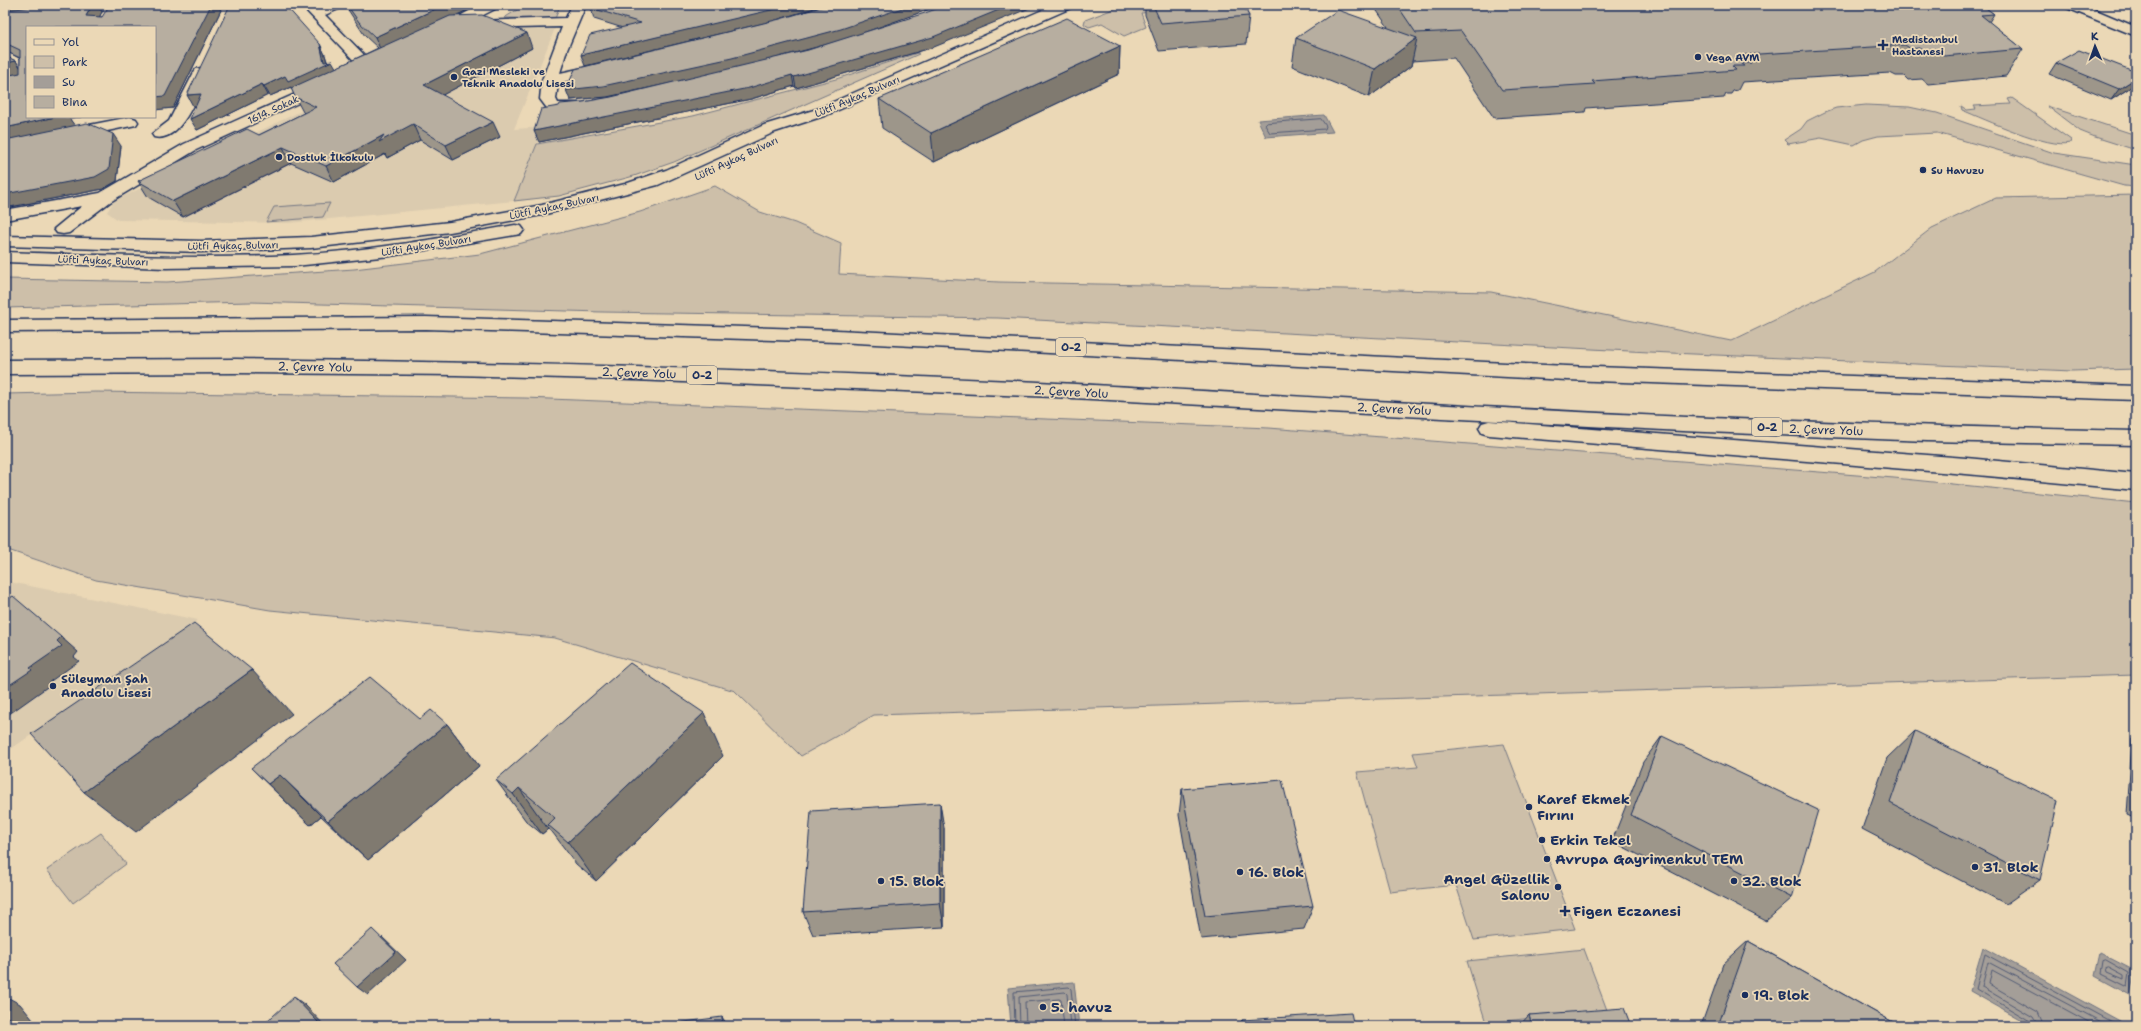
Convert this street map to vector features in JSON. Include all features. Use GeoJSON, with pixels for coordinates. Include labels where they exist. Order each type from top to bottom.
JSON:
{"type":"FeatureCollection","features":[{"type":"Feature","properties":{"kind":"main road"},"geometry":{"type":"LineString","coordinates":[[58,11],[111,5]]}},
{"type":"Feature","properties":{"kind":"main road"},"geometry":{"type":"LineString","coordinates":[[105,22],[115,5]]}},
{"type":"Feature","properties":{"kind":"main road"},"geometry":{"type":"LineString","coordinates":[[312,9],[336,5]]}},
{"type":"Feature","properties":{"kind":"main road"},"geometry":{"type":"LineString","coordinates":[[433,35],[492,5]]}},
{"type":"Feature","properties":{"kind":"main road"},"geometry":{"type":"LineString","coordinates":[[579,5],[557,54],[550,80],[548,99],[554,108],[596,103]]}},
{"type":"Feature","properties":{"kind":"main road","name":"Lütfi Aykaç Bulvarı"},"geometry":{"type":"LineString","coordinates":[[5,241],[211,246],[273,245],[375,236],[464,224],[544,210],[632,188],[692,165],[791,120],[822,112],[1066,5]]}},
{"type":"Feature","properties":{"kind":"main road"},"geometry":{"type":"LineString","coordinates":[[2072,5],[2136,31]]}},
{"type":"Feature","properties":{"kind":"main road"},"geometry":{"type":"LineString","coordinates":[[2090,5],[2136,31]]}},
{"type":"Feature","properties":{"kind":"main road","name":"1614. Sokak"},"geometry":{"type":"LineString","coordinates":[[63,229],[104,198],[190,147],[360,69],[312,9]]}},
{"type":"Feature","properties":{"kind":"main road"},"geometry":{"type":"LineString","coordinates":[[452,25],[572,22]]}},
{"type":"Feature","properties":{"kind":"main road"},"geometry":{"type":"LineString","coordinates":[[5,54],[25,76]]}},
{"type":"Feature","properties":{"kind":"main road"},"geometry":{"type":"LineString","coordinates":[[52,138],[140,126],[175,124],[208,55]]}},
{"type":"Feature","properties":{"kind":"main road"},"geometry":{"type":"LineString","coordinates":[[550,80],[618,64]]}},
{"type":"Feature","properties":{"kind":"main road","name":"Lüfti Aykaç Bulvarı"},"geometry":{"type":"LineString","coordinates":[[5,257],[187,262],[314,259],[416,248],[539,225],[635,201],[679,186],[797,130],[822,112]]}},
{"type":"Feature","properties":{"kind":"main road"},"geometry":{"type":"LineString","coordinates":[[140,126],[190,147]]}},
{"type":"Feature","properties":{"kind":"main road"},"geometry":{"type":"LineString","coordinates":[[5,215],[104,198]]}},
{"type":"Feature","properties":{"kind":"main road"},"geometry":{"type":"LineString","coordinates":[[5,228],[295,237],[375,236]]}},
{"type":"Feature","properties":{"kind":"main road"},"geometry":{"type":"LineString","coordinates":[[5,272],[100,275],[205,273],[238,271],[314,259]]}},
{"type":"Feature","properties":{"kind":"main road","name":"O-2"},"geometry":{"type":"LineString","coordinates":[[5,326],[426,323],[614,328],[837,336],[1583,374],[2136,393]]}},
{"type":"Feature","properties":{"kind":"main road","name":"2. Çevre Yolu"},"geometry":{"type":"LineString","coordinates":[[5,367],[236,366],[448,368],[633,373],[1054,390],[1398,410],[1903,433],[2136,438]]}},
{"type":"Feature","properties":{"kind":"main road"},"geometry":{"type":"LineString","coordinates":[[1398,410],[1487,428],[1966,466],[2136,482]]}},
{"type":"Feature","properties":{"kind":"shaded area","name":"Gazi Mesleki ve Teknik Anadolu Lisesi"},"geometry":{"type":"Polygon","coordinates":[[[556,26],[514,129],[544,127],[514,201],[288,223],[118,220],[107,212],[114,201],[467,31],[556,26]]]}},
{"type":"Feature","properties":{"kind":"shaded area","name":"Süleyman Şah Anadolu Lisesi"},"geometry":{"type":"Polygon","coordinates":[[[5,581],[198,620],[5,753],[5,581]]]}},
{"type":"Feature","properties":{"kind":"green space"},"geometry":{"type":"Polygon","coordinates":[[[525,5],[560,5],[555,19],[504,18],[525,5]]]}},
{"type":"Feature","properties":{"kind":"green space"},"geometry":{"type":"Polygon","coordinates":[[[1124,5],[1172,5],[1174,10],[1141,13],[1146,27],[1124,36],[1102,23],[1089,27],[1084,24],[1085,20],[1124,5]]]}},
{"type":"Feature","properties":{"kind":"green space"},"geometry":{"type":"Polygon","coordinates":[[[917,53],[919,54],[674,162],[634,176],[559,196],[514,201],[537,144],[693,116],[836,79],[917,53]]]}},
{"type":"Feature","properties":{"kind":"green space"},"geometry":{"type":"Polygon","coordinates":[[[2012,98],[2071,140],[2070,143],[2060,144],[2032,138],[1962,110],[1961,106],[1967,110],[1976,109],[1974,106],[2011,104],[2008,99],[2012,98]]]}},
{"type":"Feature","properties":{"kind":"green space"},"geometry":{"type":"Polygon","coordinates":[[[1866,105],[1909,107],[1937,113],[2054,153],[2136,165],[2136,187],[2124,186],[1937,133],[1878,136],[1863,140],[1854,145],[1821,138],[1788,144],[1784,140],[1801,129],[1807,121],[1825,112],[1836,108],[1866,105]]]}},
{"type":"Feature","properties":{"kind":"green space"},"geometry":{"type":"Polygon","coordinates":[[[2047,106],[2136,135],[2136,150],[2080,131],[2047,106]]]}},
{"type":"Feature","properties":{"kind":"green space"},"geometry":{"type":"Polygon","coordinates":[[[715,186],[760,212],[795,223],[841,243],[839,274],[999,282],[1491,292],[1731,341],[1875,272],[1932,228],[1996,198],[2136,195],[2136,369],[2072,371],[1649,352],[998,318],[602,312],[250,302],[5,308],[5,279],[167,282],[354,269],[480,254],[640,212],[715,186]]]}},
{"type":"Feature","properties":{"kind":"green space"},"geometry":{"type":"Polygon","coordinates":[[[330,203],[323,217],[266,222],[274,207],[330,203]]]}},
{"type":"Feature","properties":{"kind":"green space"},"geometry":{"type":"Polygon","coordinates":[[[96,392],[525,398],[1269,428],[1894,478],[2136,503],[2136,675],[874,715],[801,756],[735,691],[555,638],[270,610],[96,580],[5,549],[5,394],[96,392]]]}},
{"type":"Feature","properties":{"kind":"green space"},"geometry":{"type":"Polygon","coordinates":[[[1504,744],[1575,929],[1474,940],[1456,885],[1390,892],[1357,772],[1418,767],[1413,753],[1504,744]]]}},
{"type":"Feature","properties":{"kind":"green space"},"geometry":{"type":"Polygon","coordinates":[[[101,833],[126,864],[73,903],[47,870],[101,833]]]}},
{"type":"Feature","properties":{"kind":"green space"},"geometry":{"type":"Polygon","coordinates":[[[1584,949],[1607,1010],[1486,1023],[1467,961],[1584,949]]]}},
{"type":"Feature","properties":{"kind":"water"},"geometry":{"type":"Polygon","coordinates":[[[1324,115],[1333,132],[1266,137],[1258,120],[1324,115]]]}},
{"type":"Feature","properties":{"kind":"water"},"geometry":{"type":"Polygon","coordinates":[[[1983,947],[2128,1026],[2032,1026],[1970,991],[1983,947]]]}},
{"type":"Feature","properties":{"kind":"water"},"geometry":{"type":"Polygon","coordinates":[[[2100,953],[2135,971],[2130,995],[2095,976],[2100,953]]]}},
{"type":"Feature","properties":{"kind":"water","name":"5. havuz"},"geometry":{"type":"Polygon","coordinates":[[[1074,982],[1079,1026],[1011,1026],[1008,988],[1074,982]]]}},
{"type":"Feature","properties":{"kind":"building"},"geometry":{"type":"Polygon","coordinates":[[[52,5],[92,5],[86,16],[102,17],[109,6],[211,5],[165,96],[156,97],[156,26],[26,26],[26,118],[50,118],[5,128],[5,76],[20,73],[20,50],[5,43],[5,10],[52,5]]]}},
{"type":"Feature","properties":{"kind":"building"},"geometry":{"type":"Polygon","coordinates":[[[230,5],[285,5],[320,44],[324,62],[332,61],[288,81],[285,76],[264,86],[262,84],[190,119],[201,94],[187,95],[230,5]]]}},
{"type":"Feature","properties":{"kind":"building"},"geometry":{"type":"Polygon","coordinates":[[[347,5],[444,5],[375,37],[359,22],[347,5]]]}},
{"type":"Feature","properties":{"kind":"building"},"geometry":{"type":"Polygon","coordinates":[[[596,5],[788,5],[581,55],[590,35],[641,23],[591,8],[596,5]]]}},
{"type":"Feature","properties":{"kind":"building"},"geometry":{"type":"Polygon","coordinates":[[[828,5],[911,5],[841,29],[732,58],[603,86],[566,90],[575,69],[780,19],[828,5]]]}},
{"type":"Feature","properties":{"kind":"building"},"geometry":{"type":"Polygon","coordinates":[[[947,5],[1011,5],[933,37],[794,77],[792,75],[749,88],[534,131],[541,109],[559,106],[560,104],[611,97],[808,50],[947,5]]]}},
{"type":"Feature","properties":{"kind":"building"},"geometry":{"type":"Polygon","coordinates":[[[1153,5],[1243,5],[1249,16],[1161,23],[1153,5]]]}},
{"type":"Feature","properties":{"kind":"building","name":"Vega AVM"},"geometry":{"type":"Polygon","coordinates":[[[1397,5],[1982,5],[1994,14],[1981,15],[2023,49],[1944,56],[1938,51],[1924,52],[1919,48],[1911,49],[1905,45],[1743,55],[1751,63],[1740,63],[1744,66],[1732,66],[1736,70],[1592,81],[1595,84],[1502,90],[1461,31],[1416,33],[1397,5]]]}},
{"type":"Feature","properties":{"kind":"building"},"geometry":{"type":"Polygon","coordinates":[[[1338,10],[1417,38],[1375,69],[1296,38],[1338,10]]]}},
{"type":"Feature","properties":{"kind":"building"},"geometry":{"type":"Polygon","coordinates":[[[482,15],[527,33],[424,85],[493,122],[446,145],[413,124],[379,142],[384,135],[326,166],[283,147],[173,201],[138,181],[247,129],[259,135],[316,107],[295,97],[291,88],[450,16],[482,15]]]}},
{"type":"Feature","properties":{"kind":"building"},"geometry":{"type":"Polygon","coordinates":[[[1067,18],[1120,46],[931,133],[879,99],[1067,18]]]}},
{"type":"Feature","properties":{"kind":"building"},"geometry":{"type":"Polygon","coordinates":[[[2079,50],[2136,72],[2136,78],[2119,89],[2056,63],[2079,50]]]}},
{"type":"Feature","properties":{"kind":"building"},"geometry":{"type":"Polygon","coordinates":[[[5,56],[16,61],[5,63],[5,56]]]}},
{"type":"Feature","properties":{"kind":"building"},"geometry":{"type":"Polygon","coordinates":[[[87,123],[113,134],[109,169],[95,177],[5,194],[5,140],[87,123]]]}},
{"type":"Feature","properties":{"kind":"building"},"geometry":{"type":"Polygon","coordinates":[[[5,594],[10,598],[13,596],[61,637],[57,641],[62,646],[30,668],[32,670],[5,688],[5,594]]]}},
{"type":"Feature","properties":{"kind":"building"},"geometry":{"type":"Polygon","coordinates":[[[194,623],[252,670],[84,792],[31,734],[194,623]]]}},
{"type":"Feature","properties":{"kind":"building"},"geometry":{"type":"Polygon","coordinates":[[[630,663],[704,713],[568,842],[548,825],[555,818],[519,788],[513,794],[496,780],[630,663]]]}},
{"type":"Feature","properties":{"kind":"building"},"geometry":{"type":"Polygon","coordinates":[[[370,677],[420,719],[431,710],[447,724],[328,821],[280,775],[268,784],[251,768],[370,677]]]}},
{"type":"Feature","properties":{"kind":"building"},"geometry":{"type":"Polygon","coordinates":[[[1915,731],[2058,801],[2040,880],[1890,803],[1915,731]]]}},
{"type":"Feature","properties":{"kind":"building"},"geometry":{"type":"Polygon","coordinates":[[[1662,736],[1818,810],[1792,898],[1631,815],[1662,736]]]}},
{"type":"Feature","properties":{"kind":"building","name":"16. Blok"},"geometry":{"type":"Polygon","coordinates":[[[1282,780],[1313,906],[1205,916],[1182,789],[1282,780]]]}},
{"type":"Feature","properties":{"kind":"building","name":"15. Blok"},"geometry":{"type":"Polygon","coordinates":[[[940,803],[940,903],[803,912],[811,811],[940,803]]]}},
{"type":"Feature","properties":{"kind":"building"},"geometry":{"type":"Polygon","coordinates":[[[372,929],[396,952],[357,987],[333,964],[372,929]]]}},
{"type":"Feature","properties":{"kind":"building"},"geometry":{"type":"Polygon","coordinates":[[[1748,941],[1900,1026],[1718,1026],[1748,941]]]}},
{"type":"Feature","properties":{"kind":"building"},"geometry":{"type":"Polygon","coordinates":[[[294,997],[318,1022],[313,1026],[262,1026],[294,997]]]}},
{"type":"Feature","properties":{"kind":"building"},"geometry":{"type":"Polygon","coordinates":[[[1624,1008],[1631,1026],[1532,1026],[1529,1015],[1624,1008]]]}},
{"type":"Feature","properties":{"kind":"building"},"geometry":{"type":"Polygon","coordinates":[[[1351,1013],[1354,1026],[1243,1026],[1242,1020],[1351,1013]]]}},
{"type":"Feature","properties":{"kind":"building"},"geometry":{"type":"Polygon","coordinates":[[[722,1017],[722,1026],[654,1026],[722,1017]]]}},
{"type":"Feature","properties":{"kind":"place","name":"Medistanbul Hastanesi"},"geometry":{"type":"Point","coordinates":[1883,45]}},
{"type":"Feature","properties":{"kind":"place","name":"Vega AVM"},"geometry":{"type":"Point","coordinates":[1698,57]}},
{"type":"Feature","properties":{"kind":"place","name":"Gazi Mesleki ve Teknik Anadolu Lisesi"},"geometry":{"type":"Point","coordinates":[454,77]}},
{"type":"Feature","properties":{"kind":"place","name":"Dostluk İlkokulu"},"geometry":{"type":"Point","coordinates":[279,157]}},
{"type":"Feature","properties":{"kind":"place","name":"Su Havuzu"},"geometry":{"type":"Point","coordinates":[1923,170]}},
{"type":"Feature","properties":{"kind":"place","name":"Süleyman Şah Anadolu Lisesi"},"geometry":{"type":"Point","coordinates":[53,686]}},
{"type":"Feature","properties":{"kind":"place","name":"Karef Ekmek Fırını"},"geometry":{"type":"Point","coordinates":[1529,807]}},
{"type":"Feature","properties":{"kind":"place","name":"Erkin Tekel"},"geometry":{"type":"Point","coordinates":[1542,840]}},
{"type":"Feature","properties":{"kind":"place","name":"Avrupa Gayrimenkul TEM"},"geometry":{"type":"Point","coordinates":[1547,859]}},
{"type":"Feature","properties":{"kind":"place","name":"31. Blok"},"geometry":{"type":"Point","coordinates":[1975,867]}},
{"type":"Feature","properties":{"kind":"place","name":"16. Blok"},"geometry":{"type":"Point","coordinates":[1240,872]}},
{"type":"Feature","properties":{"kind":"place","name":"15. Blok"},"geometry":{"type":"Point","coordinates":[881,881]}},
{"type":"Feature","properties":{"kind":"place","name":"32. Blok"},"geometry":{"type":"Point","coordinates":[1734,881]}},
{"type":"Feature","properties":{"kind":"place","name":"Angel Güzellik Salonu"},"geometry":{"type":"Point","coordinates":[1558,887]}},
{"type":"Feature","properties":{"kind":"place","name":"Figen Eczanesi"},"geometry":{"type":"Point","coordinates":[1565,911]}},
{"type":"Feature","properties":{"kind":"place","name":"19. Blok"},"geometry":{"type":"Point","coordinates":[1745,995]}},
{"type":"Feature","properties":{"kind":"place","name":"5. havuz"},"geometry":{"type":"Point","coordinates":[1043,1007]}}]}
